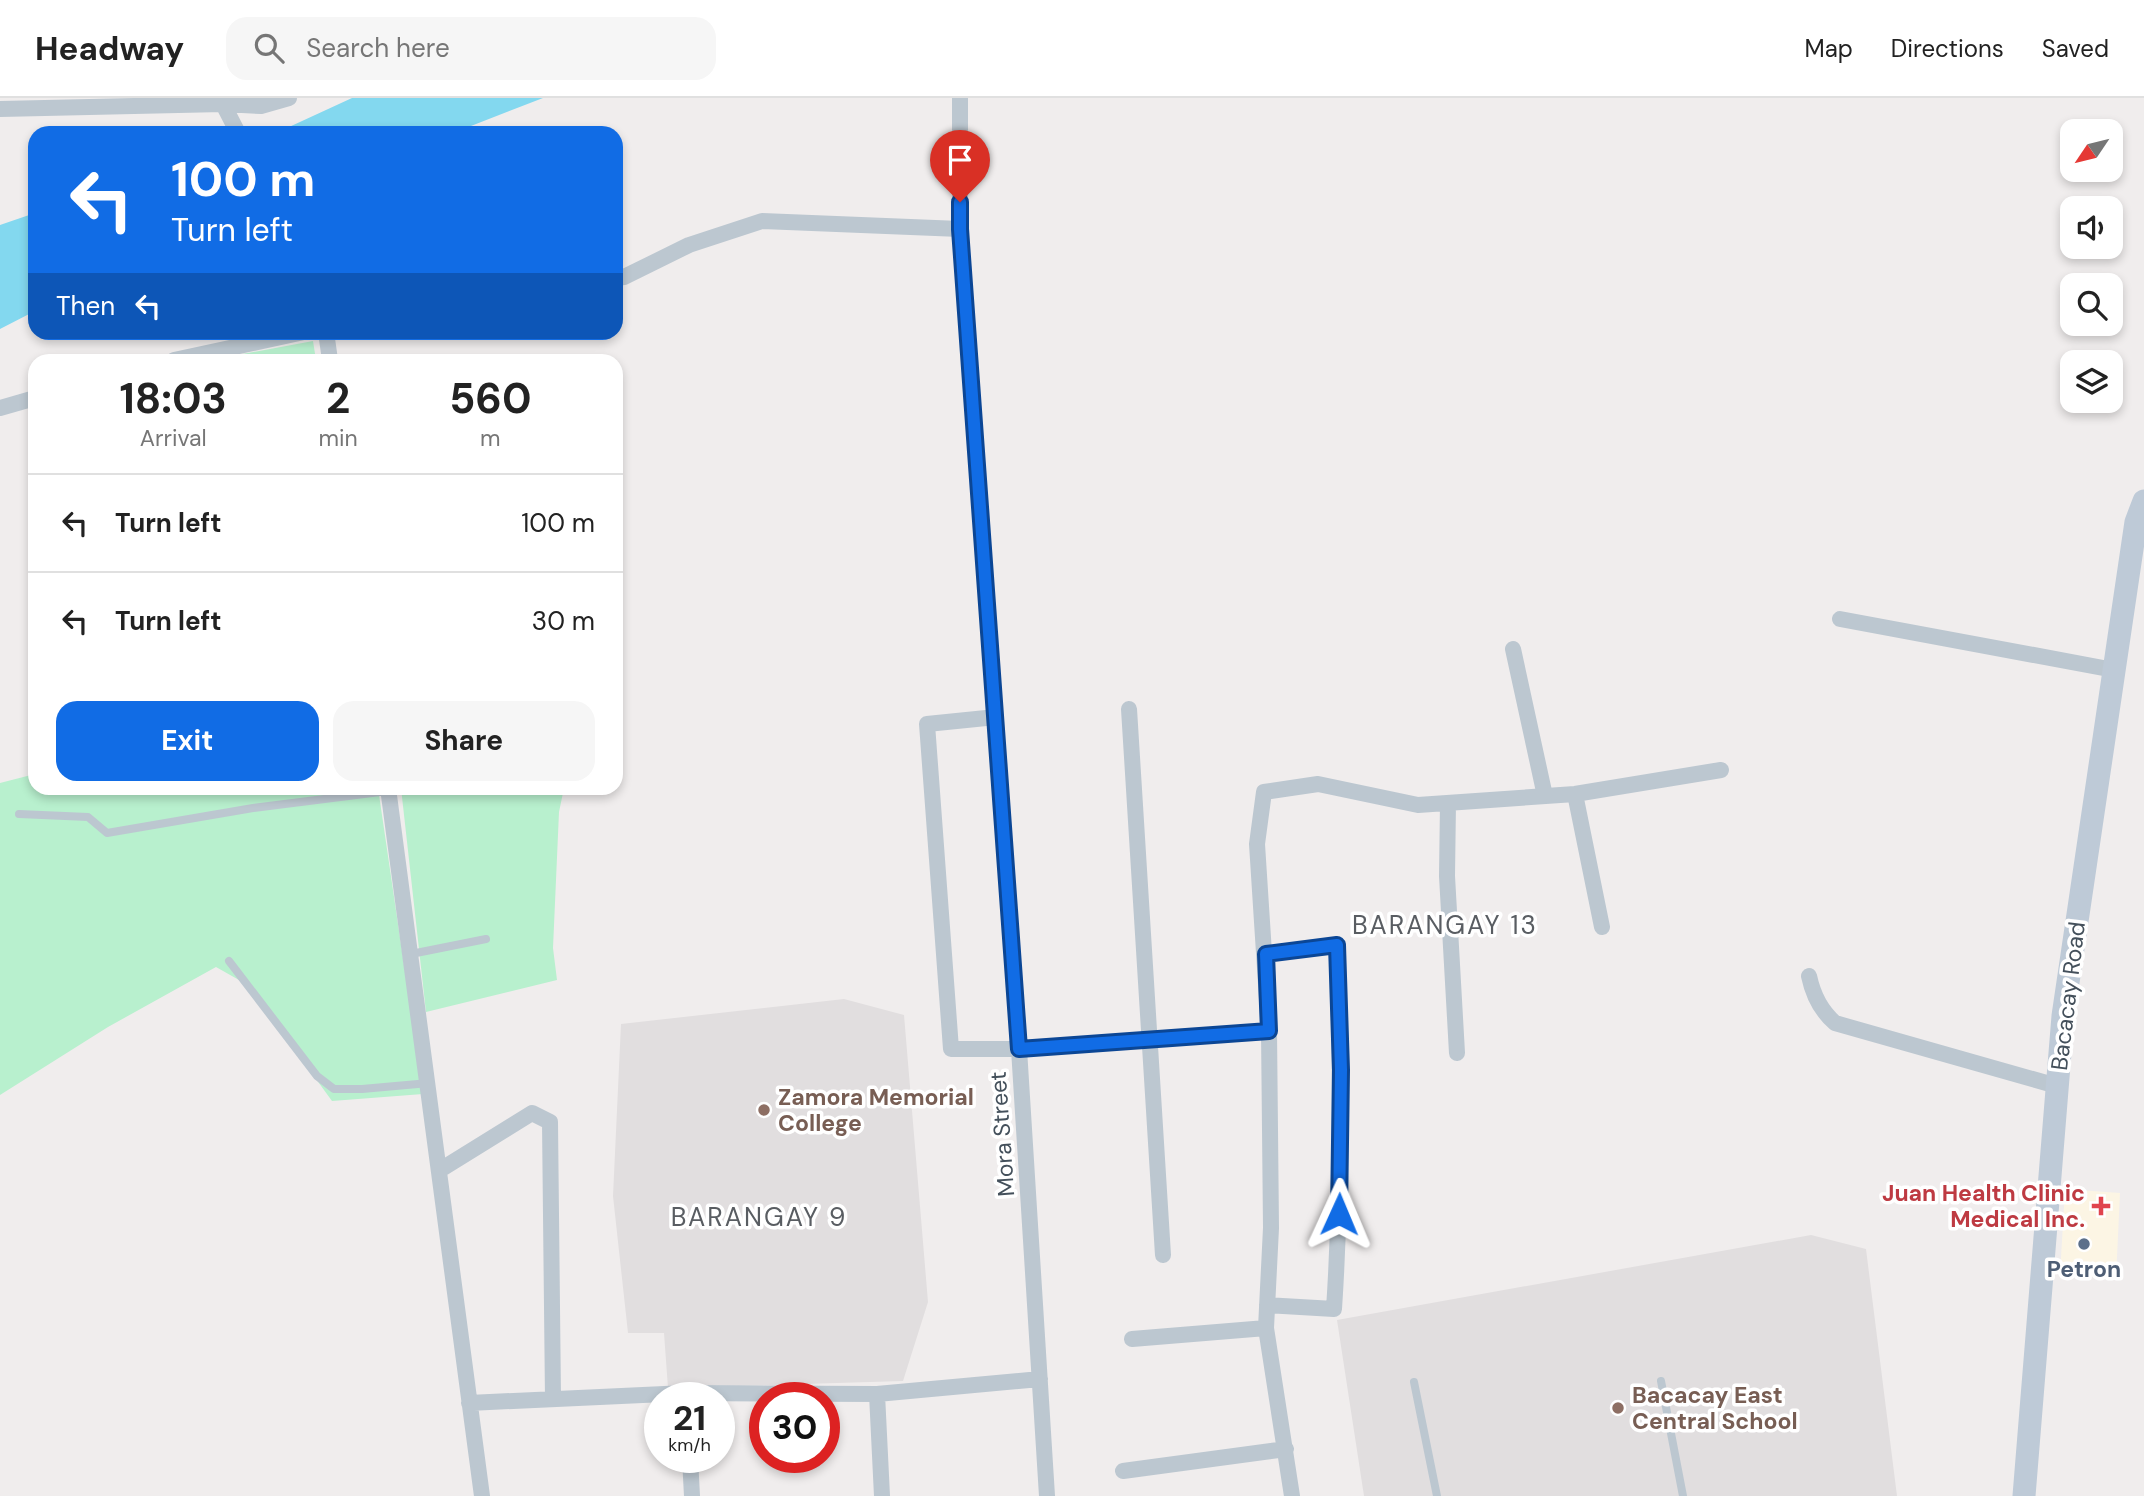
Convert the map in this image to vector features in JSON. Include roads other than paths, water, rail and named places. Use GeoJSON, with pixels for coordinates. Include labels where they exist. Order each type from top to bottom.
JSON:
{"type":"FeatureCollection","features":[{"type":"Feature","properties":{"kind":"main road","name":"Bacacay Road"},"geometry":{"type":"LineString","coordinates":[[2024,1496],[2063,1016],[2136,522],[2144,501]]}},
{"type":"Feature","properties":{"kind":"street"},"geometry":{"type":"LineString","coordinates":[[0,109],[223,104],[261,106],[289,98]]}},
{"type":"Feature","properties":{"kind":"street","name":"Mora Street"},"geometry":{"type":"LineString","coordinates":[[960,98],[960,229],[1019,1049],[1047,1496]]}},
{"type":"Feature","properties":{"kind":"street"},"geometry":{"type":"LineString","coordinates":[[223,104],[234,126]]}},
{"type":"Feature","properties":{"kind":"street"},"geometry":{"type":"LineString","coordinates":[[623,277],[690,245],[762,221],[960,229]]}},
{"type":"Feature","properties":{"kind":"street"},"geometry":{"type":"LineString","coordinates":[[202,354],[267,340]]}},
{"type":"Feature","properties":{"kind":"street"},"geometry":{"type":"LineString","coordinates":[[0,408],[28,400]]}},
{"type":"Feature","properties":{"kind":"street"},"geometry":{"type":"LineString","coordinates":[[1840,619],[2114,670]]}},
{"type":"Feature","properties":{"kind":"street"},"geometry":{"type":"LineString","coordinates":[[1513,649],[1545,796]]}},
{"type":"Feature","properties":{"kind":"street"},"geometry":{"type":"LineString","coordinates":[[1129,709],[1163,1255]]}},
{"type":"Feature","properties":{"kind":"street"},"geometry":{"type":"LineString","coordinates":[[996,717],[927,724],[951,1049],[1019,1049],[1269,1031]]}},
{"type":"Feature","properties":{"kind":"street"},"geometry":{"type":"LineString","coordinates":[[1292,1496],[1266,1328],[1271,1228],[1269,1031],[1257,844],[1264,792],[1318,784],[1418,805],[1575,794],[1721,770]]}},
{"type":"Feature","properties":{"kind":"street"},"geometry":{"type":"LineString","coordinates":[[1575,794],[1602,927]]}},
{"type":"Feature","properties":{"kind":"street"},"geometry":{"type":"LineString","coordinates":[[389,795],[482,1496]]}},
{"type":"Feature","properties":{"kind":"street"},"geometry":{"type":"LineString","coordinates":[[1448,803],[1447,876],[1457,1053]]}},
{"type":"Feature","properties":{"kind":"street"},"geometry":{"type":"LineString","coordinates":[[1266,954],[1337,945],[1341,1070],[1339,1238],[1334,1309],[1267,1305]]}},
{"type":"Feature","properties":{"kind":"street"},"geometry":{"type":"LineString","coordinates":[[1809,976],[1812,992],[1825,1014],[1835,1023],[2057,1086]]}},
{"type":"Feature","properties":{"kind":"street"},"geometry":{"type":"LineString","coordinates":[[440,1170],[532,1113],[550,1122],[553,1399]]}},
{"type":"Feature","properties":{"kind":"street"},"geometry":{"type":"LineString","coordinates":[[1132,1339],[1266,1328]]}},
{"type":"Feature","properties":{"kind":"street"},"geometry":{"type":"LineString","coordinates":[[735,1395],[877,1394],[1040,1379]]}},
{"type":"Feature","properties":{"kind":"street"},"geometry":{"type":"LineString","coordinates":[[877,1394],[882,1496]]}},
{"type":"Feature","properties":{"kind":"street"},"geometry":{"type":"LineString","coordinates":[[469,1403],[644,1397]]}},
{"type":"Feature","properties":{"kind":"street"},"geometry":{"type":"LineString","coordinates":[[1123,1471],[1286,1449]]}},
{"type":"Feature","properties":{"kind":"street"},"geometry":{"type":"LineString","coordinates":[[691,1473],[692,1496]]}},
{"type":"Feature","properties":{"kind":"lane"},"geometry":{"type":"LineString","coordinates":[[19,814],[88,817],[107,833],[345,795]]}},
{"type":"Feature","properties":{"kind":"lane"},"geometry":{"type":"LineString","coordinates":[[411,954],[486,939]]}},
{"type":"Feature","properties":{"kind":"lane"},"geometry":{"type":"LineString","coordinates":[[229,961],[317,1076],[334,1089],[429,1083]]}},
{"type":"Feature","properties":{"kind":"lane"},"geometry":{"type":"LineString","coordinates":[[1661,1381],[1683,1496]]}},
{"type":"Feature","properties":{"kind":"lane"},"geometry":{"type":"LineString","coordinates":[[1414,1382],[1437,1496]]}},
{"type":"Feature","properties":{"kind":"water"},"geometry":{"type":"Polygon","coordinates":[[[352,98],[543,98],[471,126],[291,126],[352,98]]]}},
{"type":"Feature","properties":{"kind":"water"},"geometry":{"type":"Polygon","coordinates":[[[28,215],[28,315],[0,329],[0,225],[28,215]]]}},
{"type":"Feature","properties":{"kind":"place","name":"Zamora Memorial College"},"geometry":{"type":"Point","coordinates":[764,1110]}},
{"type":"Feature","properties":{"kind":"place","name":"Juan Health Clinic Medical Inc."},"geometry":{"type":"Point","coordinates":[2101,1206]}},
{"type":"Feature","properties":{"kind":"place","name":"Petron"},"geometry":{"type":"Point","coordinates":[2084,1244]}},
{"type":"Feature","properties":{"kind":"place","name":"Bacacay East Central School"},"geometry":{"type":"Point","coordinates":[1618,1408]}},
{"type":"Feature","properties":{"kind":"district","name":"BARANGAY 13"},"geometry":{"type":"Point","coordinates":[1445,925]}},
{"type":"Feature","properties":{"kind":"district","name":"BARANGAY 9"},"geometry":{"type":"Point","coordinates":[759,1217]}}]}
